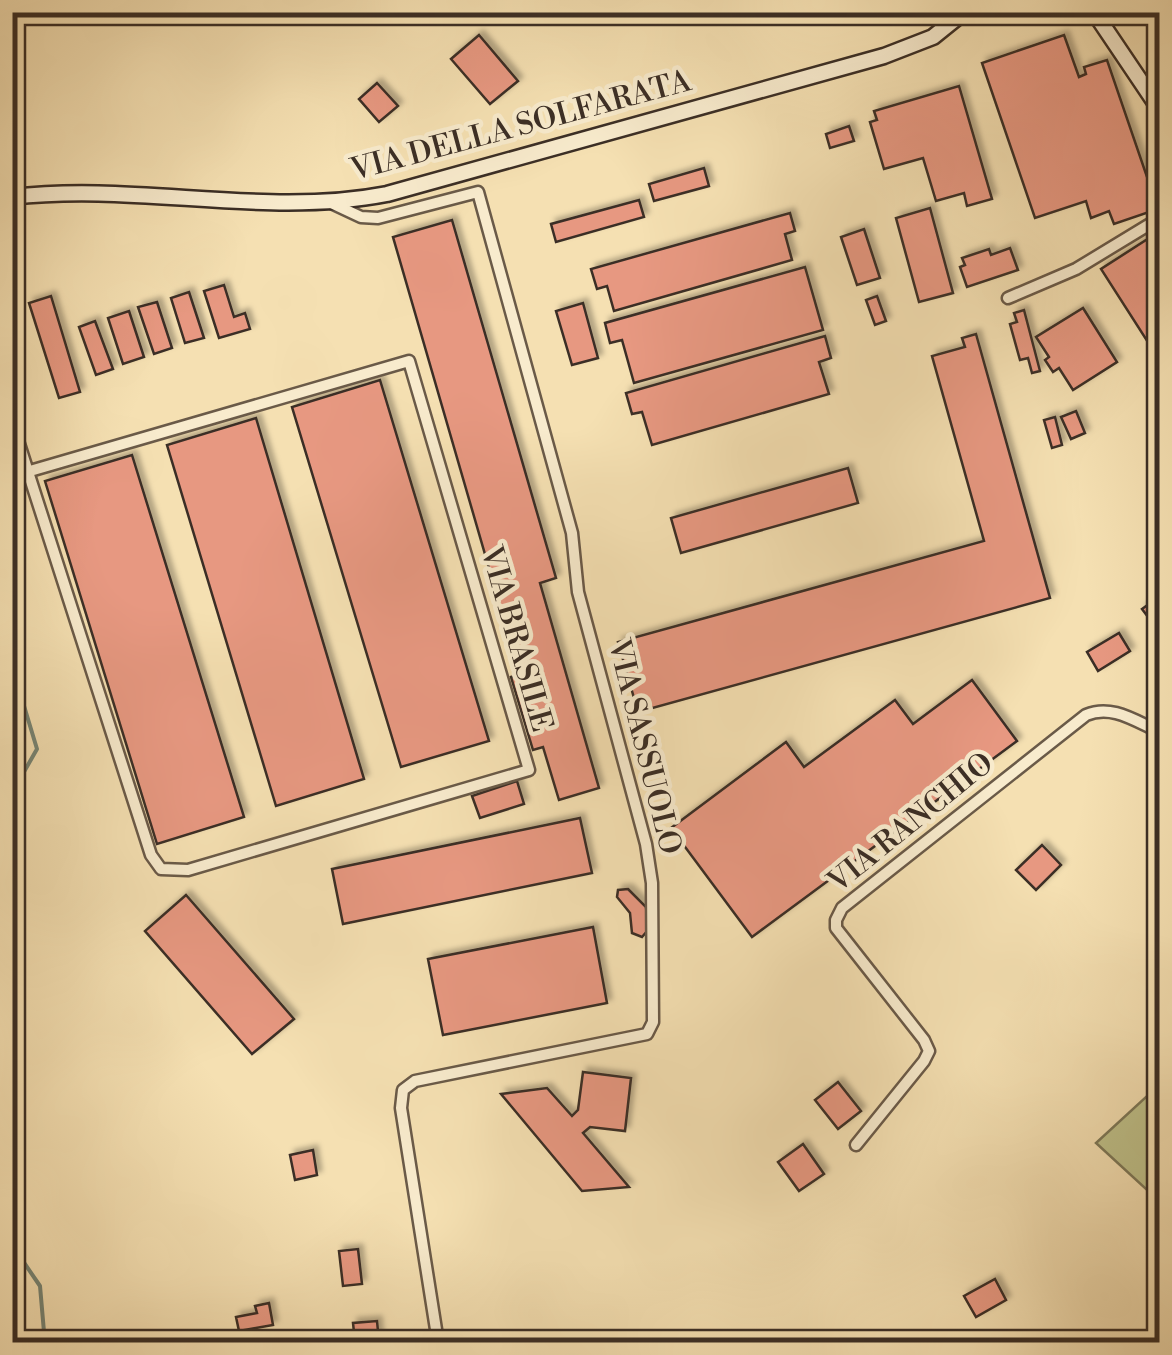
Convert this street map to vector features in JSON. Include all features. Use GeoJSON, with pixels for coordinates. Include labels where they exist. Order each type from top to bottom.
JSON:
{"type":"FeatureCollection","features":[{"type":"Feature","properties":{"kind":"main road","name":"VIA DELLA SOLFARATA"},"geometry":{"type":"LineString","coordinates":[[12,196],[70,194],[328,202],[388,194],[884,56],[933,37],[964,12]]}},
{"type":"Feature","properties":{"kind":"main road"},"geometry":{"type":"LineString","coordinates":[[1094,12],[1160,110]]}},
{"type":"Feature","properties":{"kind":"street","name":"VIA SASSUOLO"},"geometry":{"type":"LineString","coordinates":[[328,202],[353,214],[378,218],[478,192],[572,534],[578,592],[646,844],[651,877],[653,1022],[648,1034],[415,1082],[402,1090],[400,1108],[438,1342]]}},
{"type":"Feature","properties":{"kind":"street"},"geometry":{"type":"LineString","coordinates":[[1008,298],[1076,269],[1160,218]]}},
{"type":"Feature","properties":{"kind":"street","name":"VIA BRASILE"},"geometry":{"type":"LineString","coordinates":[[12,422],[150,855],[162,868],[188,870],[529,770],[408,360],[30,471]]}},
{"type":"Feature","properties":{"kind":"street","name":"VIA RANCHIO"},"geometry":{"type":"LineString","coordinates":[[856,1145],[929,1051],[836,928],[842,908],[1086,715],[1100,710],[1113,712],[1160,732]]}},
{"type":"Feature","properties":{"kind":"green space"},"geometry":{"type":"Polygon","coordinates":[[[1159,1085],[1159,1201],[1096,1143],[1159,1085]]]}},
{"type":"Feature","properties":{"kind":"building"},"geometry":{"type":"Polygon","coordinates":[[[479,35],[518,81],[490,104],[451,59],[479,35]]]}},
{"type":"Feature","properties":{"kind":"building"},"geometry":{"type":"Polygon","coordinates":[[[1064,35],[1079,77],[1086,74],[1084,67],[1107,60],[1158,209],[1114,224],[1109,211],[1091,218],[1086,201],[1035,218],[982,63],[1064,35]]]}},
{"type":"Feature","properties":{"kind":"building"},"geometry":{"type":"Polygon","coordinates":[[[377,83],[398,106],[379,122],[359,99],[377,83]]]}},
{"type":"Feature","properties":{"kind":"building"},"geometry":{"type":"Polygon","coordinates":[[[959,86],[992,199],[967,206],[964,193],[936,201],[923,158],[884,169],[870,122],[877,120],[874,111],[959,86]]]}},
{"type":"Feature","properties":{"kind":"building"},"geometry":{"type":"Polygon","coordinates":[[[849,126],[854,141],[830,148],[826,134],[849,126]]]}},
{"type":"Feature","properties":{"kind":"building"},"geometry":{"type":"Polygon","coordinates":[[[704,168],[709,186],[654,201],[649,184],[704,168]]]}},
{"type":"Feature","properties":{"kind":"building"},"geometry":{"type":"Polygon","coordinates":[[[639,200],[644,217],[556,242],[551,224],[639,200]]]}},
{"type":"Feature","properties":{"kind":"building"},"geometry":{"type":"Polygon","coordinates":[[[930,208],[953,293],[919,302],[896,218],[930,208]]]}},
{"type":"Feature","properties":{"kind":"building"},"geometry":{"type":"Polygon","coordinates":[[[790,213],[795,231],[785,234],[792,260],[614,311],[607,286],[597,289],[591,269],[790,213]]]}},
{"type":"Feature","properties":{"kind":"building"},"geometry":{"type":"Polygon","coordinates":[[[452,220],[556,578],[540,583],[599,788],[559,800],[543,747],[533,750],[511,677],[520,675],[393,237],[452,220]]]}},
{"type":"Feature","properties":{"kind":"building"},"geometry":{"type":"Polygon","coordinates":[[[864,229],[880,278],[857,285],[841,237],[864,229]]]}},
{"type":"Feature","properties":{"kind":"building"},"geometry":{"type":"Polygon","coordinates":[[[1160,231],[1160,361],[1101,269],[1160,231]]]}},
{"type":"Feature","properties":{"kind":"building"},"geometry":{"type":"Polygon","coordinates":[[[1010,248],[1018,270],[967,287],[960,267],[965,265],[962,258],[989,249],[991,255],[1010,248]]]}},
{"type":"Feature","properties":{"kind":"building"},"geometry":{"type":"Polygon","coordinates":[[[805,267],[823,330],[634,383],[622,340],[610,343],[605,323],[805,267]]]}},
{"type":"Feature","properties":{"kind":"building"},"geometry":{"type":"Polygon","coordinates":[[[224,285],[234,317],[245,313],[250,329],[219,338],[204,291],[224,285]]]}},
{"type":"Feature","properties":{"kind":"building"},"geometry":{"type":"Polygon","coordinates":[[[189,292],[204,338],[185,343],[171,298],[189,292]]]}},
{"type":"Feature","properties":{"kind":"building"},"geometry":{"type":"Polygon","coordinates":[[[51,296],[80,392],[59,398],[29,303],[51,296]]]}},
{"type":"Feature","properties":{"kind":"building"},"geometry":{"type":"Polygon","coordinates":[[[877,296],[886,321],[875,325],[866,300],[877,296]]]}},
{"type":"Feature","properties":{"kind":"building"},"geometry":{"type":"Polygon","coordinates":[[[157,302],[172,348],[154,354],[138,307],[157,302]]]}},
{"type":"Feature","properties":{"kind":"building"},"geometry":{"type":"Polygon","coordinates":[[[583,303],[598,358],[572,365],[556,311],[583,303]]]}},
{"type":"Feature","properties":{"kind":"building"},"geometry":{"type":"Polygon","coordinates":[[[1083,308],[1117,362],[1073,390],[1059,368],[1053,372],[1036,337],[1083,308]]]}},
{"type":"Feature","properties":{"kind":"building"},"geometry":{"type":"Polygon","coordinates":[[[1024,310],[1040,371],[1032,373],[1028,358],[1020,360],[1010,324],[1017,322],[1014,313],[1024,310]]]}},
{"type":"Feature","properties":{"kind":"building"},"geometry":{"type":"Polygon","coordinates":[[[129,311],[144,357],[123,364],[108,318],[129,311]]]}},
{"type":"Feature","properties":{"kind":"building"},"geometry":{"type":"Polygon","coordinates":[[[95,321],[113,369],[96,375],[79,327],[95,321]]]}},
{"type":"Feature","properties":{"kind":"building"},"geometry":{"type":"Polygon","coordinates":[[[976,334],[1050,598],[638,712],[618,642],[984,541],[932,356],[965,347],[962,338],[976,334]]]}},
{"type":"Feature","properties":{"kind":"building"},"geometry":{"type":"Polygon","coordinates":[[[825,336],[831,358],[819,362],[829,394],[652,445],[642,412],[632,414],[626,393],[825,336]]]}},
{"type":"Feature","properties":{"kind":"building"},"geometry":{"type":"Polygon","coordinates":[[[380,380],[489,741],[401,767],[292,407],[380,380]]]}},
{"type":"Feature","properties":{"kind":"building"},"geometry":{"type":"Polygon","coordinates":[[[1076,411],[1085,433],[1071,439],[1061,417],[1076,411]]]}},
{"type":"Feature","properties":{"kind":"building"},"geometry":{"type":"Polygon","coordinates":[[[1055,417],[1062,445],[1052,448],[1044,420],[1055,417]]]}},
{"type":"Feature","properties":{"kind":"building"},"geometry":{"type":"Polygon","coordinates":[[[256,418],[364,779],[276,806],[167,445],[256,418]]]}},
{"type":"Feature","properties":{"kind":"building"},"geometry":{"type":"Polygon","coordinates":[[[132,455],[244,817],[157,844],[45,481],[132,455]]]}},
{"type":"Feature","properties":{"kind":"building"},"geometry":{"type":"Polygon","coordinates":[[[848,468],[858,503],[681,553],[671,518],[848,468]]]}},
{"type":"Feature","properties":{"kind":"building"},"geometry":{"type":"Polygon","coordinates":[[[1160,596],[1160,621],[1154,625],[1142,609],[1160,596]]]}},
{"type":"Feature","properties":{"kind":"building"},"geometry":{"type":"Polygon","coordinates":[[[1119,633],[1130,651],[1098,671],[1087,652],[1119,633]]]}},
{"type":"Feature","properties":{"kind":"building"},"geometry":{"type":"Polygon","coordinates":[[[972,680],[1017,741],[752,937],[671,828],[786,742],[804,767],[895,700],[913,724],[972,680]]]}},
{"type":"Feature","properties":{"kind":"building"},"geometry":{"type":"Polygon","coordinates":[[[517,781],[524,804],[480,818],[472,796],[517,781]]]}},
{"type":"Feature","properties":{"kind":"building"},"geometry":{"type":"Polygon","coordinates":[[[580,818],[592,873],[343,924],[332,869],[580,818]]]}},
{"type":"Feature","properties":{"kind":"building"},"geometry":{"type":"Polygon","coordinates":[[[1042,845],[1061,865],[1036,890],[1016,870],[1042,845]]]}},
{"type":"Feature","properties":{"kind":"building"},"geometry":{"type":"Polygon","coordinates":[[[628,889],[646,907],[648,930],[642,937],[632,933],[630,913],[617,897],[618,890],[628,889]]]}},
{"type":"Feature","properties":{"kind":"building"},"geometry":{"type":"Polygon","coordinates":[[[186,895],[294,1019],[252,1054],[145,931],[186,895]]]}},
{"type":"Feature","properties":{"kind":"building"},"geometry":{"type":"Polygon","coordinates":[[[593,927],[607,1003],[443,1035],[428,959],[593,927]]]}},
{"type":"Feature","properties":{"kind":"building"},"geometry":{"type":"Polygon","coordinates":[[[583,1072],[631,1078],[625,1131],[590,1127],[583,1133],[629,1187],[582,1191],[501,1094],[547,1088],[572,1116],[578,1110],[583,1072]]]}},
{"type":"Feature","properties":{"kind":"building"},"geometry":{"type":"Polygon","coordinates":[[[838,1082],[861,1111],[838,1129],[815,1100],[838,1082]]]}},
{"type":"Feature","properties":{"kind":"building"},"geometry":{"type":"Polygon","coordinates":[[[803,1144],[824,1174],[799,1191],[778,1162],[803,1144]]]}},
{"type":"Feature","properties":{"kind":"building"},"geometry":{"type":"Polygon","coordinates":[[[313,1150],[317,1175],[295,1180],[290,1155],[313,1150]]]}},
{"type":"Feature","properties":{"kind":"building"},"geometry":{"type":"Polygon","coordinates":[[[358,1249],[362,1284],[343,1286],[339,1251],[358,1249]]]}},
{"type":"Feature","properties":{"kind":"building"},"geometry":{"type":"Polygon","coordinates":[[[995,1279],[1006,1300],[976,1317],[964,1296],[995,1279]]]}},
{"type":"Feature","properties":{"kind":"building"},"geometry":{"type":"Polygon","coordinates":[[[269,1303],[273,1325],[239,1331],[236,1317],[257,1313],[255,1306],[269,1303]]]}},
{"type":"Feature","properties":{"kind":"building"},"geometry":{"type":"Polygon","coordinates":[[[377,1321],[379,1342],[355,1342],[353,1323],[377,1321]]]}},
{"type":"Feature","properties":{"kind":"waterway"},"geometry":{"type":"LineString","coordinates":[[12,793],[37,749],[15,676]]}},
{"type":"Feature","properties":{"kind":"waterway"},"geometry":{"type":"LineString","coordinates":[[12,1245],[40,1286],[44,1332],[51,1342]]}}]}
